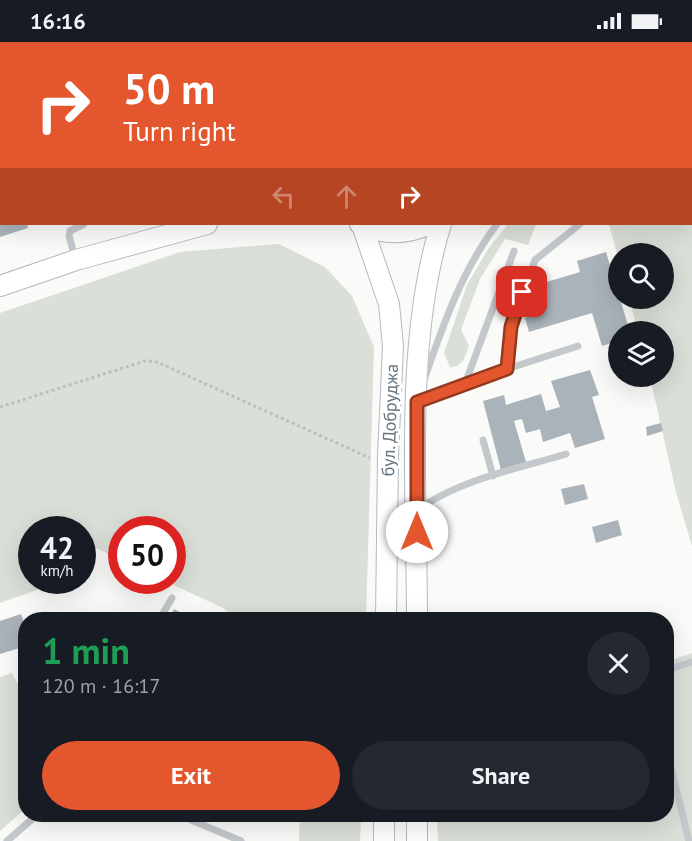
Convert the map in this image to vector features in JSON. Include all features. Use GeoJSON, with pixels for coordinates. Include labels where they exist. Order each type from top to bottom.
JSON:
{"type":"FeatureCollection","features":[{"type":"Feature","properties":{"kind":"main road"},"geometry":{"type":"LineString","coordinates":[[0,286],[76,260],[194,225]]}},
{"type":"Feature","properties":{"kind":"main road","name":"бул. Добруджа"},"geometry":{"type":"LineString","coordinates":[[361,225],[389,304],[393,346],[388,466],[386,612]]}},
{"type":"Feature","properties":{"kind":"main road"},"geometry":{"type":"LineString","coordinates":[[364,225],[390,233],[405,232],[427,225]]}},
{"type":"Feature","properties":{"kind":"main road","name":"бул. Добруджа"},"geometry":{"type":"LineString","coordinates":[[417,612],[417,402],[423,296],[430,260],[441,225]]}},
{"type":"Feature","properties":{"kind":"main road"},"geometry":{"type":"LineString","coordinates":[[384,822],[384,841]]}},
{"type":"Feature","properties":{"kind":"main road"},"geometry":{"type":"LineString","coordinates":[[417,822],[417,841]]}},
{"type":"Feature","properties":{"kind":"lane"},"geometry":{"type":"LineString","coordinates":[[76,260],[69,236],[70,231],[82,225]]}},
{"type":"Feature","properties":{"kind":"lane"},"geometry":{"type":"LineString","coordinates":[[417,402],[462,281],[483,242],[496,225]]}},
{"type":"Feature","properties":{"kind":"lane"},"geometry":{"type":"LineString","coordinates":[[507,369],[511,327],[535,260],[579,225]]}},
{"type":"Feature","properties":{"kind":"lane"},"geometry":{"type":"LineString","coordinates":[[465,384],[514,251]]}},
{"type":"Feature","properties":{"kind":"lane"},"geometry":{"type":"LineString","coordinates":[[417,402],[578,346]]}},
{"type":"Feature","properties":{"kind":"lane"},"geometry":{"type":"LineString","coordinates":[[483,440],[493,476]]}},
{"type":"Feature","properties":{"kind":"lane"},"geometry":{"type":"LineString","coordinates":[[417,510],[445,493],[566,454]]}},
{"type":"Feature","properties":{"kind":"lane"},"geometry":{"type":"LineString","coordinates":[[163,612],[171,597]]}},
{"type":"Feature","properties":{"kind":"lane"},"geometry":{"type":"LineString","coordinates":[[674,668],[692,662]]}},
{"type":"Feature","properties":{"kind":"lane"},"geometry":{"type":"LineString","coordinates":[[674,780],[689,841]]}},
{"type":"Feature","properties":{"kind":"lane"},"geometry":{"type":"LineString","coordinates":[[7,841],[29,822]]}},
{"type":"Feature","properties":{"kind":"lane"},"geometry":{"type":"LineString","coordinates":[[196,822],[241,841]]}},
{"type":"Feature","properties":{"kind":"path"},"geometry":{"type":"LineString","coordinates":[[0,407],[146,362],[158,362],[388,466]]}},
{"type":"Feature","properties":{"kind":"shaded area"},"geometry":{"type":"Polygon","coordinates":[[[507,225],[536,225],[528,245],[505,239],[480,279],[461,330],[469,346],[463,361],[457,366],[450,367],[444,353],[467,285],[488,249],[507,225]]]}},
{"type":"Feature","properties":{"kind":"shaded area"},"geometry":{"type":"Polygon","coordinates":[[[609,225],[692,225],[692,546],[676,492],[652,387],[674,387],[674,321],[635,321],[632,309],[674,309],[674,243],[614,243],[609,225]]]}},
{"type":"Feature","properties":{"kind":"shaded area"},"geometry":{"type":"Polygon","coordinates":[[[279,244],[325,267],[352,296],[374,347],[366,612],[228,612],[186,591],[186,516],[108,516],[108,554],[96,548],[96,516],[18,516],[18,594],[25,594],[0,603],[0,313],[180,252],[279,244]]]}},
{"type":"Feature","properties":{"kind":"shaded area"},"geometry":{"type":"Polygon","coordinates":[[[692,653],[692,841],[438,841],[437,822],[674,822],[674,659],[692,653]]]}},
{"type":"Feature","properties":{"kind":"shaded area"},"geometry":{"type":"Polygon","coordinates":[[[12,673],[18,684],[18,815],[0,831],[0,677],[12,673]]]}},
{"type":"Feature","properties":{"kind":"shaded area"},"geometry":{"type":"Polygon","coordinates":[[[300,822],[361,822],[360,841],[299,841],[300,822]]]}},
{"type":"Feature","properties":{"kind":"building"},"geometry":{"type":"Polygon","coordinates":[[[0,225],[27,225],[28,228],[0,237],[0,225]]]}},
{"type":"Feature","properties":{"kind":"building"},"geometry":{"type":"Polygon","coordinates":[[[606,252],[608,309],[623,309],[627,321],[608,321],[608,344],[602,346],[592,313],[529,332],[525,318],[531,316],[527,304],[535,302],[530,287],[580,272],[577,261],[606,252]]]}},
{"type":"Feature","properties":{"kind":"building"},"geometry":{"type":"Polygon","coordinates":[[[590,370],[599,395],[592,397],[605,439],[575,448],[570,433],[543,442],[540,429],[526,433],[522,419],[514,421],[526,462],[501,470],[483,401],[504,395],[506,405],[541,394],[546,411],[560,407],[551,381],[590,370]]]}},
{"type":"Feature","properties":{"kind":"building"},"geometry":{"type":"Polygon","coordinates":[[[661,423],[663,431],[647,436],[646,427],[661,423]]]}},
{"type":"Feature","properties":{"kind":"building"},"geometry":{"type":"Polygon","coordinates":[[[584,484],[588,499],[565,505],[561,489],[584,484]]]}},
{"type":"Feature","properties":{"kind":"building"},"geometry":{"type":"Polygon","coordinates":[[[618,520],[622,535],[596,543],[592,527],[618,520]]]}},
{"type":"Feature","properties":{"kind":"building"},"geometry":{"type":"Polygon","coordinates":[[[18,615],[18,648],[0,654],[0,621],[18,615]]]}},
{"type":"Feature","properties":{"kind":"route"},"geometry":{"type":"LineString","coordinates":[[417,532],[417,402],[507,369],[511,327],[522,292]]}}]}
